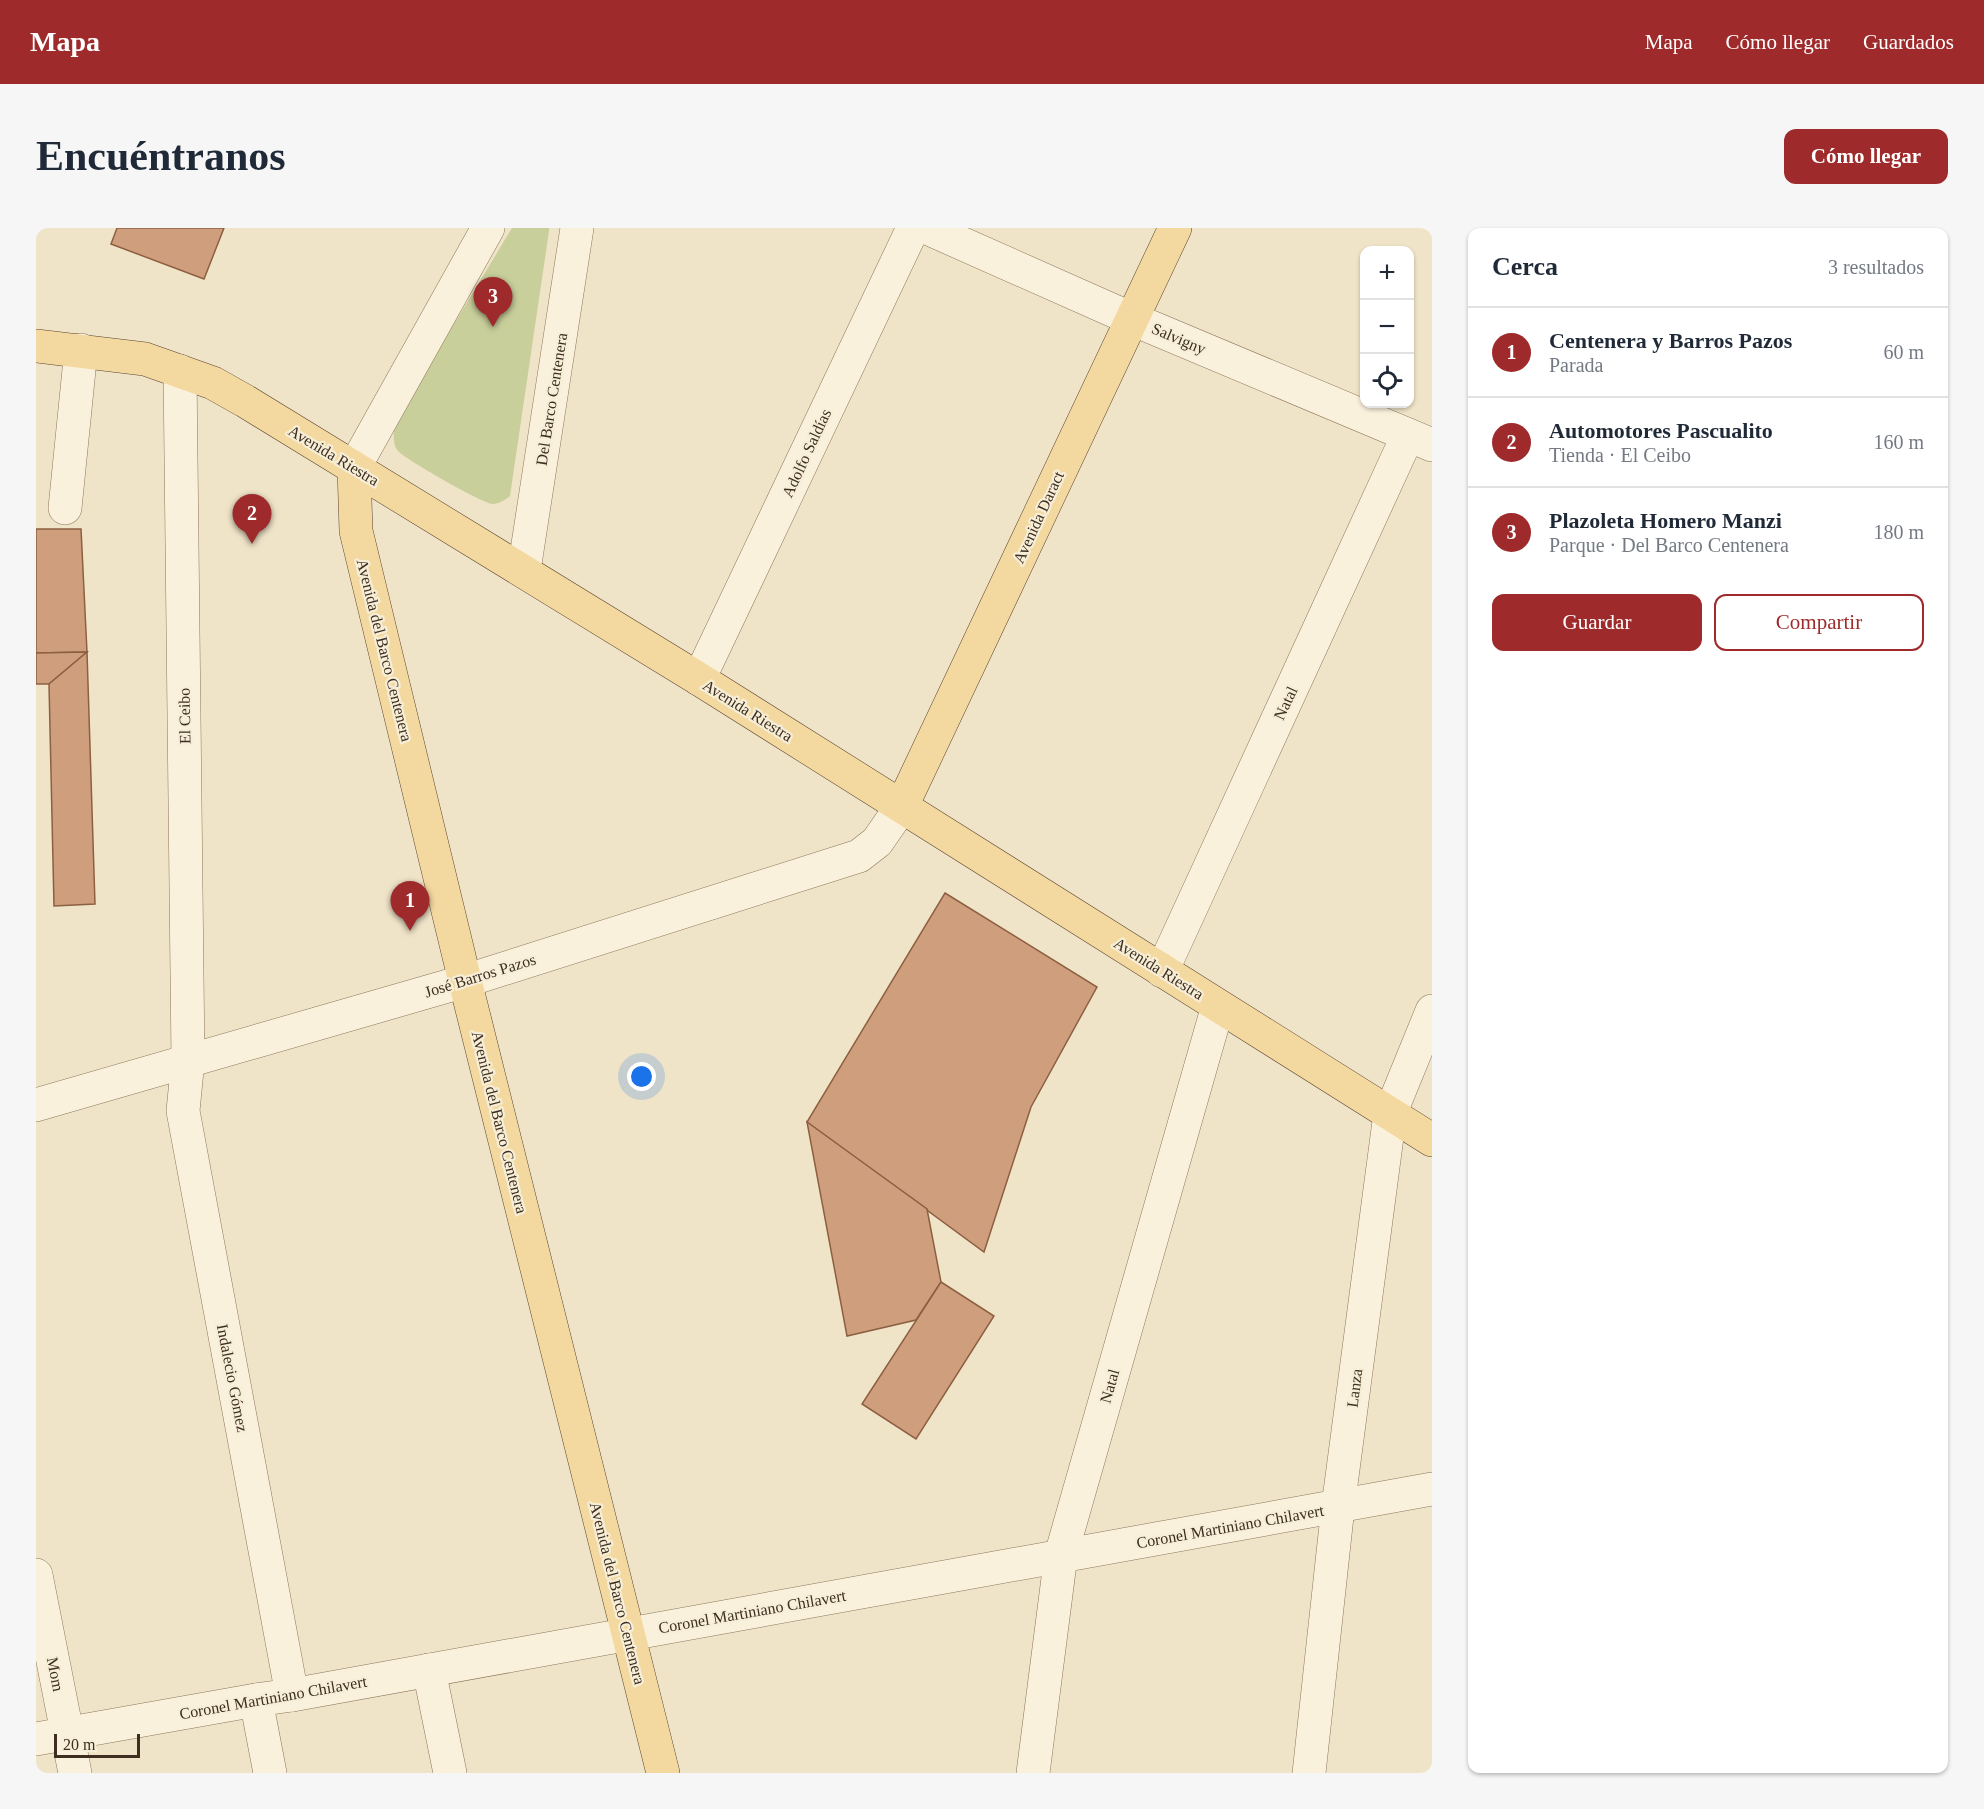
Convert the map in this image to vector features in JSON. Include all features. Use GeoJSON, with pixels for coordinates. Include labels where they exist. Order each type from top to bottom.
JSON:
{"type":"FeatureCollection","features":[{"type":"Feature","properties":{"kind":"main road","name":"Avenida Daract"},"geometry":{"type":"LineString","coordinates":[[902,806],[1175,228]]}},
{"type":"Feature","properties":{"kind":"main road","name":"Avenida Riestra"},"geometry":{"type":"LineString","coordinates":[[36,346],[145,359],[213,383],[524,570],[1432,1140]]}},
{"type":"Feature","properties":{"kind":"main road","name":"Avenida del Barco Centenera"},"geometry":{"type":"LineString","coordinates":[[354,468],[356,531],[465,981],[663,1773]]}},
{"type":"Feature","properties":{"kind":"street"},"geometry":{"type":"LineString","coordinates":[[354,468],[488,228]]}},
{"type":"Feature","properties":{"kind":"street","name":"Del Barco Centenera"},"geometry":{"type":"LineString","coordinates":[[524,570],[577,228]]}},
{"type":"Feature","properties":{"kind":"street","name":"Adolfo Saldías"},"geometry":{"type":"LineString","coordinates":[[699,679],[913,228]]}},
{"type":"Feature","properties":{"kind":"street","name":"Salvigny"},"geometry":{"type":"LineString","coordinates":[[927,228],[1132,319],[1420,440]]}},
{"type":"Feature","properties":{"kind":"street"},"geometry":{"type":"LineString","coordinates":[[65,508],[81,350]]}},
{"type":"Feature","properties":{"kind":"street","name":"El Ceibo"},"geometry":{"type":"LineString","coordinates":[[180,371],[188,1060]]}},
{"type":"Feature","properties":{"kind":"street","name":"Natal"},"geometry":{"type":"LineString","coordinates":[[1162,970],[1420,440]]}},
{"type":"Feature","properties":{"kind":"street","name":"José Barros Pazos"},"geometry":{"type":"LineString","coordinates":[[36,1105],[465,981],[859,856],[877,842],[902,806]]}},
{"type":"Feature","properties":{"kind":"street","name":"Natal"},"geometry":{"type":"LineString","coordinates":[[1033,1773],[1060,1555],[1218,1006]]}},
{"type":"Feature","properties":{"kind":"street","name":"Lanza"},"geometry":{"type":"LineString","coordinates":[[1309,1773],[1338,1507],[1390,1114],[1432,1011]]}},
{"type":"Feature","properties":{"kind":"street","name":"Indalecio Gómez"},"geometry":{"type":"LineString","coordinates":[[188,1060],[183,1111],[292,1695]]}},
{"type":"Feature","properties":{"kind":"street","name":"Coronel Martiniano Chilavert"},"geometry":{"type":"LineString","coordinates":[[36,1739],[292,1695],[1432,1489]]}},
{"type":"Feature","properties":{"kind":"street","name":"Mom"},"geometry":{"type":"LineString","coordinates":[[36,1575],[75,1773]]}},
{"type":"Feature","properties":{"kind":"street"},"geometry":{"type":"LineString","coordinates":[[429,1670],[450,1773]]}},
{"type":"Feature","properties":{"kind":"street"},"geometry":{"type":"LineString","coordinates":[[256,1700],[270,1773]]}},
{"type":"Feature","properties":{"kind":"green space"},"geometry":{"type":"Polygon","coordinates":[[[512,228],[549,228],[549,231],[510,496],[502,502],[493,504],[444,480],[398,451],[394,441],[394,423],[512,228]]]}},
{"type":"Feature","properties":{"kind":"building"},"geometry":{"type":"Polygon","coordinates":[[[117,228],[224,228],[204,279],[111,244],[117,228]]]}},
{"type":"Feature","properties":{"kind":"building"},"geometry":{"type":"Polygon","coordinates":[[[36,529],[81,529],[87,652],[36,653],[36,529]]]}},
{"type":"Feature","properties":{"kind":"building"},"geometry":{"type":"Polygon","coordinates":[[[87,652],[49,684],[36,684],[36,653],[87,652]]]}},
{"type":"Feature","properties":{"kind":"building"},"geometry":{"type":"Polygon","coordinates":[[[87,652],[95,904],[54,906],[49,684],[87,652]]]}},
{"type":"Feature","properties":{"kind":"building"},"geometry":{"type":"Polygon","coordinates":[[[945,893],[1097,987],[1031,1107],[984,1252],[807,1122],[945,893]]]}},
{"type":"Feature","properties":{"kind":"building"},"geometry":{"type":"Polygon","coordinates":[[[807,1122],[927,1209],[941,1282],[916,1320],[847,1336],[807,1122]]]}},
{"type":"Feature","properties":{"kind":"building"},"geometry":{"type":"Polygon","coordinates":[[[941,1282],[994,1316],[916,1439],[862,1404],[941,1282]]]}},
{"type":"Feature","properties":{"kind":"place","name":"Plazoleta Homero Manzi"},"geometry":{"type":"Point","coordinates":[493,327]}},
{"type":"Feature","properties":{"kind":"place","name":"Automotores Pascualito"},"geometry":{"type":"Point","coordinates":[252,544]}},
{"type":"Feature","properties":{"kind":"place","name":"Centenera y Barros Pazos"},"geometry":{"type":"Point","coordinates":[410,931]}}]}
